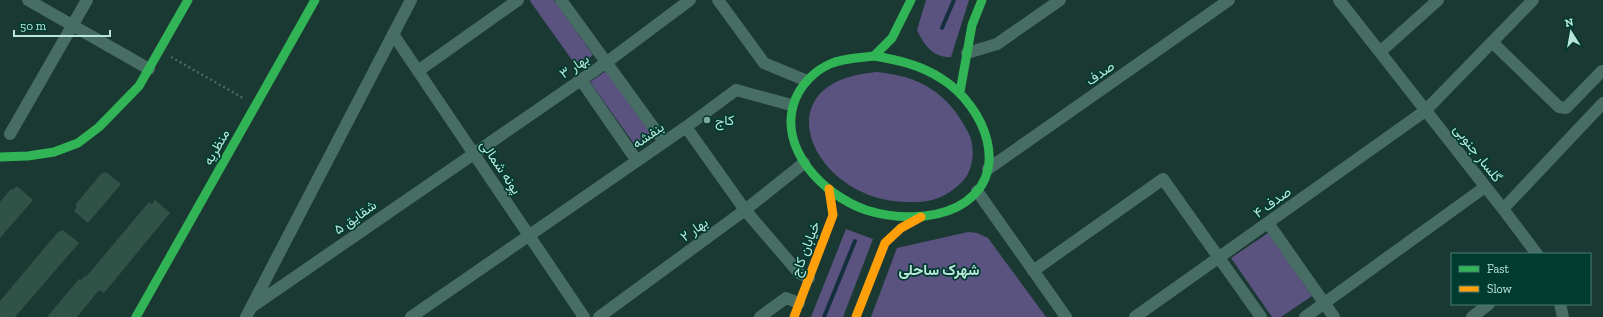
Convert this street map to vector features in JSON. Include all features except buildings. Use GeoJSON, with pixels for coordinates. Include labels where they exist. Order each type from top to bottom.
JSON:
{"type":"FeatureCollection","features":[{"type":"Feature","properties":{"kind":"main road"},"geometry":{"type":"LineString","coordinates":[[0,157],[28,156],[54,152],[78,143],[99,127],[140,86],[188,0]]}},
{"type":"Feature","properties":{"kind":"main road","name":"منظریه"},"geometry":{"type":"LineString","coordinates":[[136,317],[315,0]]}},
{"type":"Feature","properties":{"kind":"main road"},"geometry":{"type":"LineString","coordinates":[[874,56],[892,38],[911,0]]}},
{"type":"Feature","properties":{"kind":"main road"},"geometry":{"type":"LineString","coordinates":[[960,92],[972,25],[982,0]]}},
{"type":"Feature","properties":{"kind":"main road"},"geometry":{"type":"LineString","coordinates":[[874,56],[897,59],[920,66],[941,77],[960,92],[976,112],[987,135],[990,152],[988,169],[985,180],[977,191],[962,205],[940,213],[924,216],[890,216],[864,208],[829,189],[804,163],[796,150],[789,128],[791,105],[805,80],[830,64],[851,58],[874,56]]}},
{"type":"Feature","properties":{"kind":"main road","name":"خیابان کاج"},"geometry":{"type":"LineString","coordinates":[[794,317],[833,215],[829,189]]}},
{"type":"Feature","properties":{"kind":"main road"},"geometry":{"type":"LineString","coordinates":[[856,317],[885,243],[901,228],[924,216]]}},
{"type":"Feature","properties":{"kind":"main road","name":"منظریه"},"geometry":{"type":"LineString","coordinates":[[128,317],[141,307]]}},
{"type":"Feature","properties":{"kind":"street"},"geometry":{"type":"LineString","coordinates":[[28,0],[73,24],[149,69]]}},
{"type":"Feature","properties":{"kind":"street"},"geometry":{"type":"LineString","coordinates":[[10,134],[87,0]]}},
{"type":"Feature","properties":{"kind":"street"},"geometry":{"type":"LineString","coordinates":[[246,317],[411,0]]}},
{"type":"Feature","properties":{"kind":"street"},"geometry":{"type":"LineString","coordinates":[[418,71],[518,0]]}},
{"type":"Feature","properties":{"kind":"street"},"geometry":{"type":"LineString","coordinates":[[561,0],[664,142]]}},
{"type":"Feature","properties":{"kind":"street","name":"بهار ۳"},"geometry":{"type":"LineString","coordinates":[[473,153],[607,62],[690,0]]}},
{"type":"Feature","properties":{"kind":"street"},"geometry":{"type":"LineString","coordinates":[[718,0],[764,63],[805,80]]}},
{"type":"Feature","properties":{"kind":"street"},"geometry":{"type":"LineString","coordinates":[[967,53],[997,44],[1060,0]]}},
{"type":"Feature","properties":{"kind":"street","name":"صدف"},"geometry":{"type":"LineString","coordinates":[[988,169],[1229,0]]}},
{"type":"Feature","properties":{"kind":"street","name":"گلسار جنوبی"},"geometry":{"type":"LineString","coordinates":[[1339,0],[1537,253]]}},
{"type":"Feature","properties":{"kind":"street"},"geometry":{"type":"LineString","coordinates":[[1380,52],[1438,0]]}},
{"type":"Feature","properties":{"kind":"street","name":"صدف ۴"},"geometry":{"type":"LineString","coordinates":[[1136,317],[1426,110],[1533,0]]}},
{"type":"Feature","properties":{"kind":"street","name":"پونه شمالی"},"geometry":{"type":"LineString","coordinates":[[393,34],[584,317]]}},
{"type":"Feature","properties":{"kind":"street"},"geometry":{"type":"LineString","coordinates":[[1492,42],[1559,108],[1566,108],[1602,71]]}},
{"type":"Feature","properties":{"kind":"street"},"geometry":{"type":"LineString","coordinates":[[581,80],[636,161]]}},
{"type":"Feature","properties":{"kind":"street","name":"بنفشه"},"geometry":{"type":"LineString","coordinates":[[410,317],[686,127],[736,90],[791,105]]}},
{"type":"Feature","properties":{"kind":"street"},"geometry":{"type":"LineString","coordinates":[[1503,209],[1603,103]]}},
{"type":"Feature","properties":{"kind":"street"},"geometry":{"type":"LineString","coordinates":[[686,127],[745,210],[799,273],[809,278]]}},
{"type":"Feature","properties":{"kind":"street","name":"شقایق ۵"},"geometry":{"type":"LineString","coordinates":[[253,306],[473,153]]}},
{"type":"Feature","properties":{"kind":"street","name":"بهار ۲"},"geometry":{"type":"LineString","coordinates":[[599,317],[745,210],[804,163]]}},
{"type":"Feature","properties":{"kind":"street"},"geometry":{"type":"LineString","coordinates":[[1033,271],[1163,179],[1261,317]]}},
{"type":"Feature","properties":{"kind":"street"},"geometry":{"type":"LineString","coordinates":[[1305,317],[1485,187]]}},
{"type":"Feature","properties":{"kind":"street"},"geometry":{"type":"LineString","coordinates":[[977,191],[1066,317]]}},
{"type":"Feature","properties":{"kind":"street"},"geometry":{"type":"LineString","coordinates":[[1268,223],[1334,317]]}},
{"type":"Feature","properties":{"kind":"street"},"geometry":{"type":"LineString","coordinates":[[760,317],[786,298],[799,303]]}},
{"type":"Feature","properties":{"kind":"street"},"geometry":{"type":"LineString","coordinates":[[1472,317],[1489,305]]}},
{"type":"Feature","properties":{"kind":"street"},"geometry":{"type":"LineString","coordinates":[[1560,305],[1563,317]]}},
{"type":"Feature","properties":{"kind":"path"},"geometry":{"type":"LineString","coordinates":[[160,51],[255,106]]}},
{"type":"Feature","properties":{"kind":"shaded area"},"geometry":{"type":"Polygon","coordinates":[[[554,0],[593,55],[577,67],[530,1],[554,0]]]}},
{"type":"Feature","properties":{"kind":"shaded area"},"geometry":{"type":"Polygon","coordinates":[[[926,0],[969,0],[951,57],[939,55],[930,50],[917,30],[926,0]]]}},
{"type":"Feature","properties":{"kind":"shaded area"},"geometry":{"type":"Polygon","coordinates":[[[606,71],[653,137],[637,148],[590,82],[606,71]]]}},
{"type":"Feature","properties":{"kind":"shaded area"},"geometry":{"type":"Polygon","coordinates":[[[877,72],[892,74],[919,82],[942,97],[960,118],[971,138],[973,152],[971,166],[969,172],[961,183],[948,193],[936,199],[922,202],[906,202],[873,196],[846,183],[825,163],[812,140],[809,117],[818,96],[840,80],[877,72]]]}},
{"type":"Feature","properties":{"kind":"shaded area"},"geometry":{"type":"Polygon","coordinates":[[[846,229],[873,239],[843,317],[811,317],[846,229]]]}},
{"type":"Feature","properties":{"kind":"shaded area"},"geometry":{"type":"Polygon","coordinates":[[[968,232],[977,233],[988,238],[1046,317],[871,317],[897,248],[968,232]]]}},
{"type":"Feature","properties":{"kind":"shaded area"},"geometry":{"type":"Polygon","coordinates":[[[1268,233],[1312,296],[1281,317],[1272,317],[1231,258],[1268,233]]]}},
{"type":"Feature","properties":{"kind":"waterway"},"geometry":{"type":"LineString","coordinates":[[942,28],[954,0]]}},
{"type":"Feature","properties":{"kind":"waterway"},"geometry":{"type":"LineString","coordinates":[[824,317],[855,241]]}},
{"type":"Feature","properties":{"kind":"traffic: fast"},"geometry":{"type":"LineString","coordinates":[[0,157],[28,156],[54,152],[78,143],[99,127],[139,86],[188,0]]}},
{"type":"Feature","properties":{"kind":"traffic: fast"},"geometry":{"type":"LineString","coordinates":[[136,317],[315,0]]}},
{"type":"Feature","properties":{"kind":"traffic: fast"},"geometry":{"type":"LineString","coordinates":[[874,56],[892,38],[911,0]]}},
{"type":"Feature","properties":{"kind":"traffic: fast"},"geometry":{"type":"LineString","coordinates":[[960,92],[972,25],[982,0]]}},
{"type":"Feature","properties":{"kind":"traffic: fast"},"geometry":{"type":"LineString","coordinates":[[874,56],[909,64],[926,70],[942,79],[957,91],[971,106],[981,123],[987,142],[989,160],[985,178],[975,194],[957,207],[936,214],[912,217],[888,215],[866,210],[850,203],[834,193],[820,181],[798,152],[792,135],[791,118],[795,100],[804,84],[819,70],[830,64],[846,59],[874,56]]}},
{"type":"Feature","properties":{"kind":"traffic: slow"},"geometry":{"type":"LineString","coordinates":[[794,317],[833,215],[829,189]]}},
{"type":"Feature","properties":{"kind":"traffic: slow"},"geometry":{"type":"LineString","coordinates":[[856,317],[885,243],[901,228],[921,217]]}},
{"type":"Feature","properties":{"kind":"place","name":"کاج"},"geometry":{"type":"Point","coordinates":[707,120]}},
{"type":"Feature","properties":{"kind":"district","name":"شهرک ساحلی"},"geometry":{"type":"Point","coordinates":[939,270]}}]}
